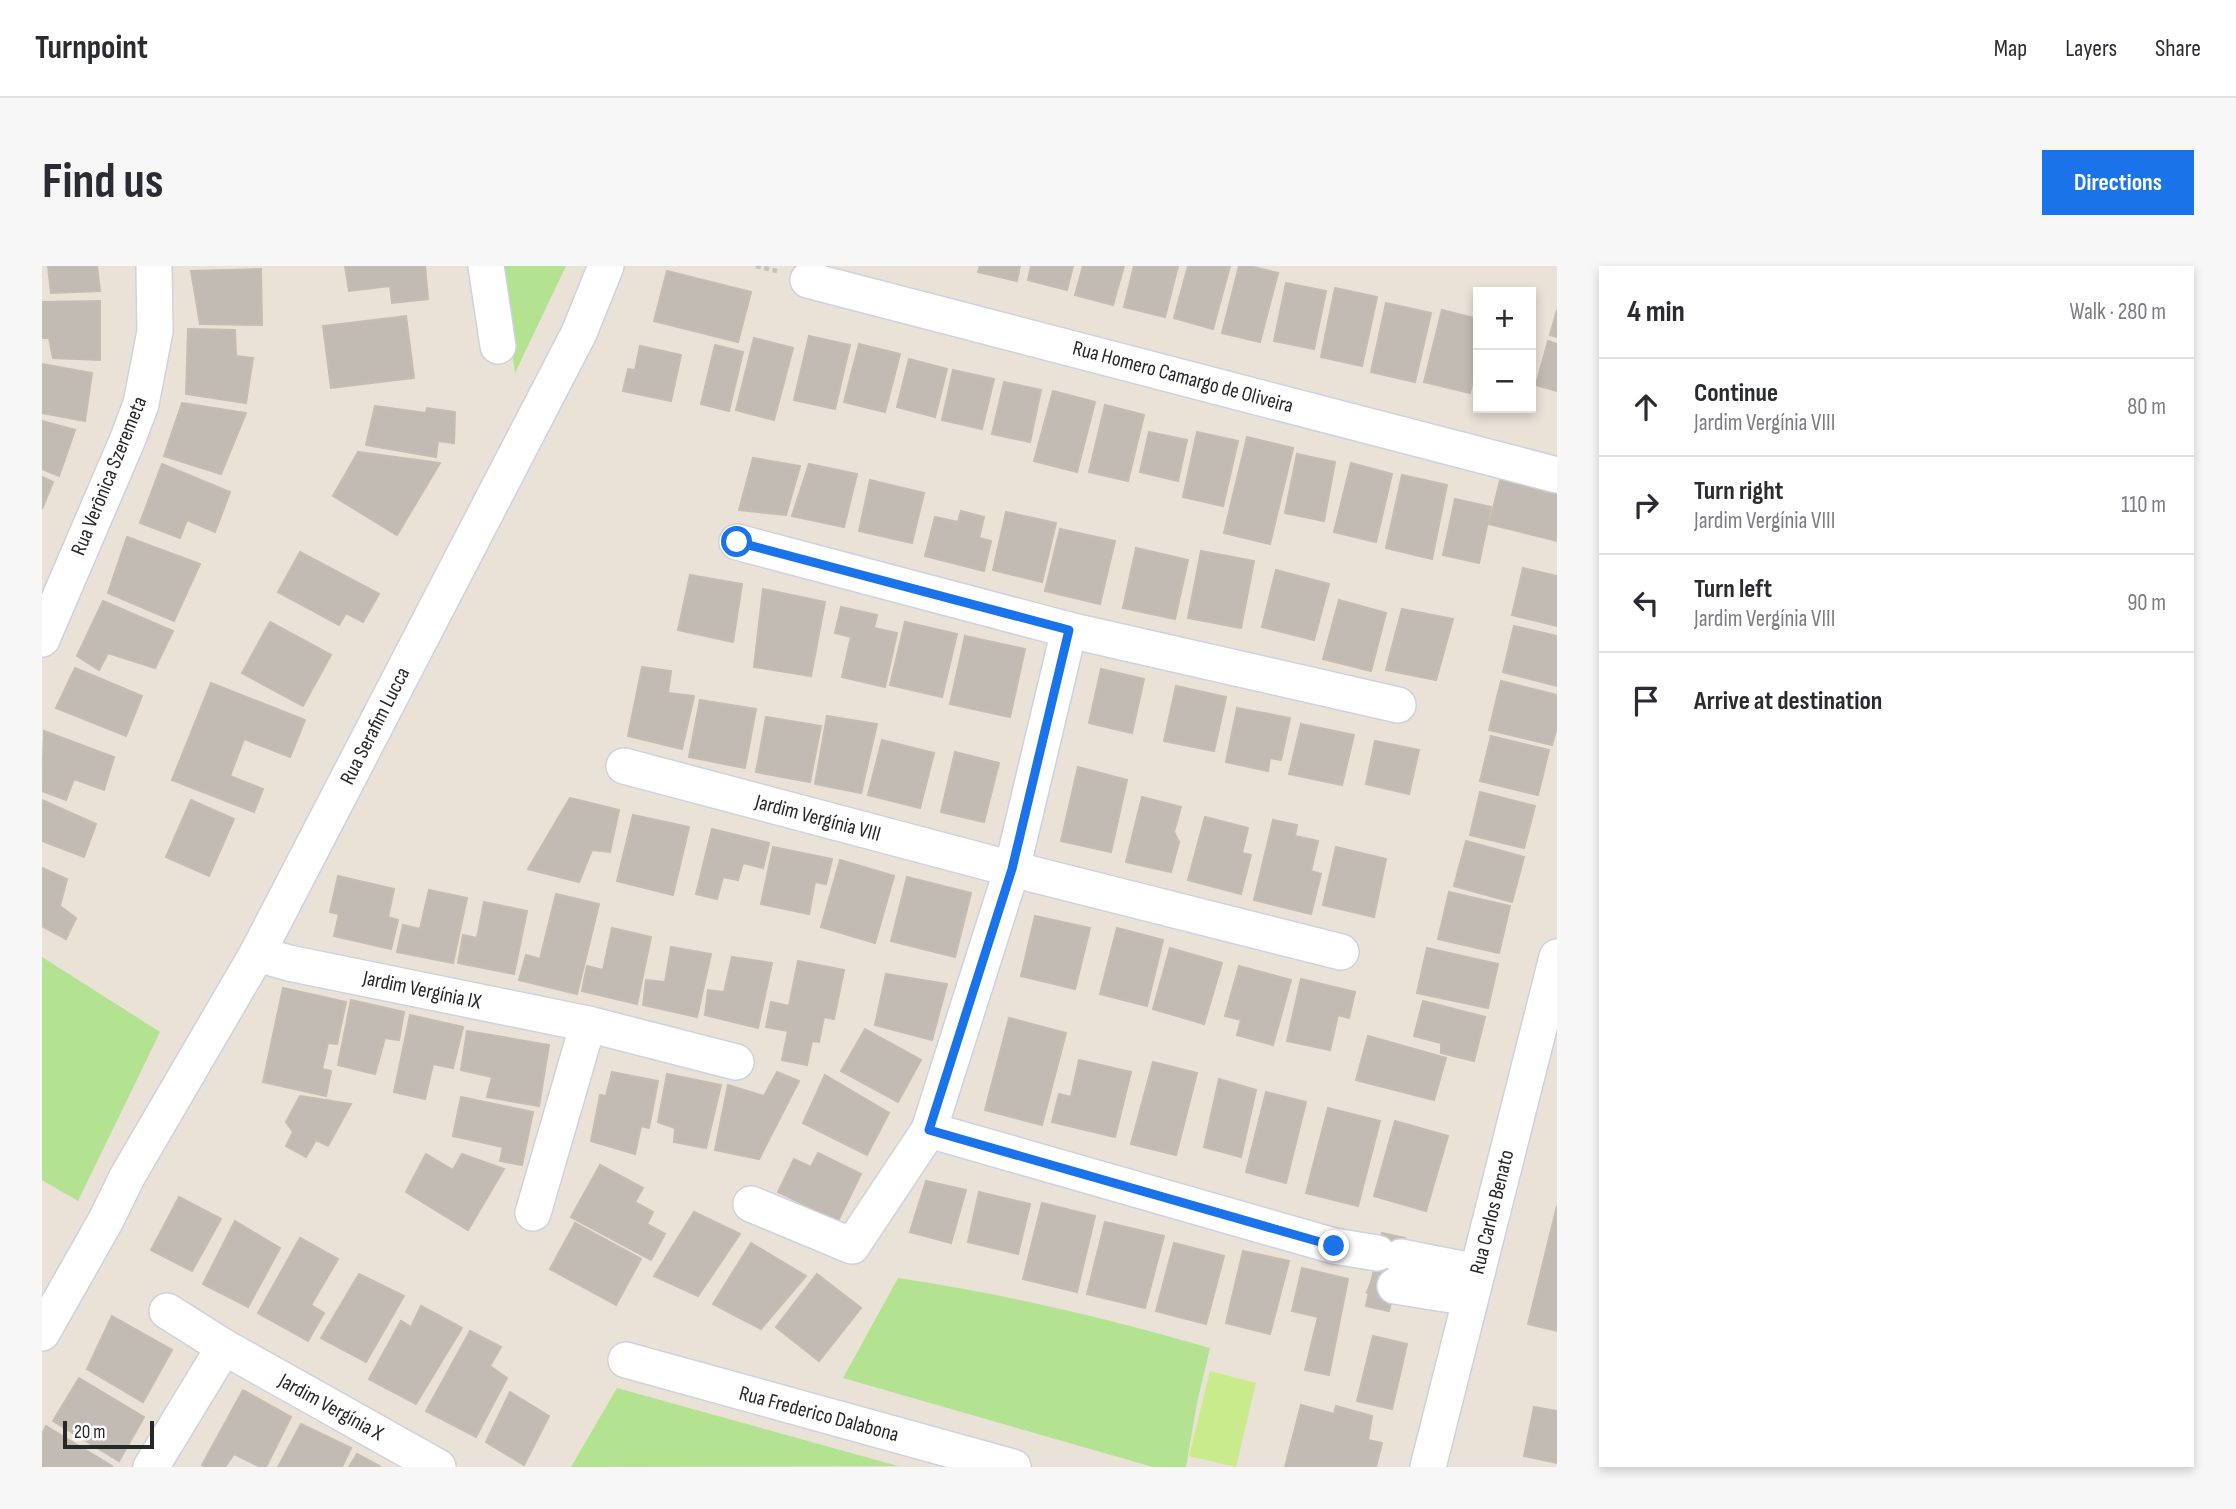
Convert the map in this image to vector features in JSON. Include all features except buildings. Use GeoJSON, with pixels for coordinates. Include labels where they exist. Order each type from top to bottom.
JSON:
{"type":"FeatureCollection","features":[{"type":"Feature","properties":{"kind":"street","name":"Rua Verônica Szeremeta"},"geometry":{"type":"LineString","coordinates":[[42,639],[141,404],[155,331],[154,266]]}},
{"type":"Feature","properties":{"kind":"street"},"geometry":{"type":"LineString","coordinates":[[486,266],[498,346]]}},
{"type":"Feature","properties":{"kind":"street","name":"Rua Serafim Lucca"},"geometry":{"type":"LineString","coordinates":[[42,1333],[106,1220],[127,1177],[257,954],[579,333],[606,266]]}},
{"type":"Feature","properties":{"kind":"street","name":"Rua Homero Camargo de Oliveira"},"geometry":{"type":"LineString","coordinates":[[808,280],[1557,475]]}},
{"type":"Feature","properties":{"kind":"street"},"geometry":{"type":"LineString","coordinates":[[737,542],[1069,630],[1398,705]]}},
{"type":"Feature","properties":{"kind":"street"},"geometry":{"type":"LineString","coordinates":[[751,1203],[852,1246],[929,1130],[1012,869],[1069,630]]}},
{"type":"Feature","properties":{"kind":"street","name":"Jardim Vergínia VIII"},"geometry":{"type":"LineString","coordinates":[[624,766],[1012,869],[1340,952]]}},
{"type":"Feature","properties":{"kind":"street","name":"Jardim Vergínia IX"},"geometry":{"type":"LineString","coordinates":[[257,954],[289,963],[588,1024],[736,1062]]}},
{"type":"Feature","properties":{"kind":"street","name":"Rua Carlos Benato"},"geometry":{"type":"LineString","coordinates":[[1428,1467],[1557,957]]}},
{"type":"Feature","properties":{"kind":"street"},"geometry":{"type":"LineString","coordinates":[[533,1213],[588,1024]]}},
{"type":"Feature","properties":{"kind":"street"},"geometry":{"type":"LineString","coordinates":[[929,1130],[1334,1246],[1386,1268],[1473,1285]]}},
{"type":"Feature","properties":{"kind":"street","name":"Rua Serafim Lucca"},"geometry":{"type":"LineString","coordinates":[[42,1306],[91,1218],[127,1177]]}},
{"type":"Feature","properties":{"kind":"street","name":"Jardim Vergínia X"},"geometry":{"type":"LineString","coordinates":[[167,1311],[224,1347],[438,1467]]}},
{"type":"Feature","properties":{"kind":"street"},"geometry":{"type":"LineString","coordinates":[[151,1467],[224,1347]]}},
{"type":"Feature","properties":{"kind":"street","name":"Rua Frederico Dalabona"},"geometry":{"type":"LineString","coordinates":[[626,1360],[1013,1467]]}},
{"type":"Feature","properties":{"kind":"green space"},"geometry":{"type":"Polygon","coordinates":[[[500,266],[566,266],[515,373],[500,266]]]}},
{"type":"Feature","properties":{"kind":"green space"},"geometry":{"type":"Polygon","coordinates":[[[42,957],[160,1032],[78,1201],[42,1180],[42,957]]]}},
{"type":"Feature","properties":{"kind":"green space"},"geometry":{"type":"Polygon","coordinates":[[[898,1278],[1056,1308],[1210,1348],[1186,1467],[1153,1467],[843,1378],[898,1278]]]}},
{"type":"Feature","properties":{"kind":"green space"},"geometry":{"type":"Polygon","coordinates":[[[1210,1371],[1256,1383],[1236,1467],[1189,1456],[1210,1371]]]}},
{"type":"Feature","properties":{"kind":"green space"},"geometry":{"type":"Polygon","coordinates":[[[617,1388],[898,1466],[571,1467],[617,1388]]]}},
{"type":"Feature","properties":{"kind":"tunnel"},"geometry":{"type":"LineString","coordinates":[[1372,1277],[1395,1286]]}},
{"type":"Feature","properties":{"kind":"route"},"geometry":{"type":"LineString","coordinates":[[737,542],[1069,630],[1012,869],[929,1130],[1334,1246]]}}]}
